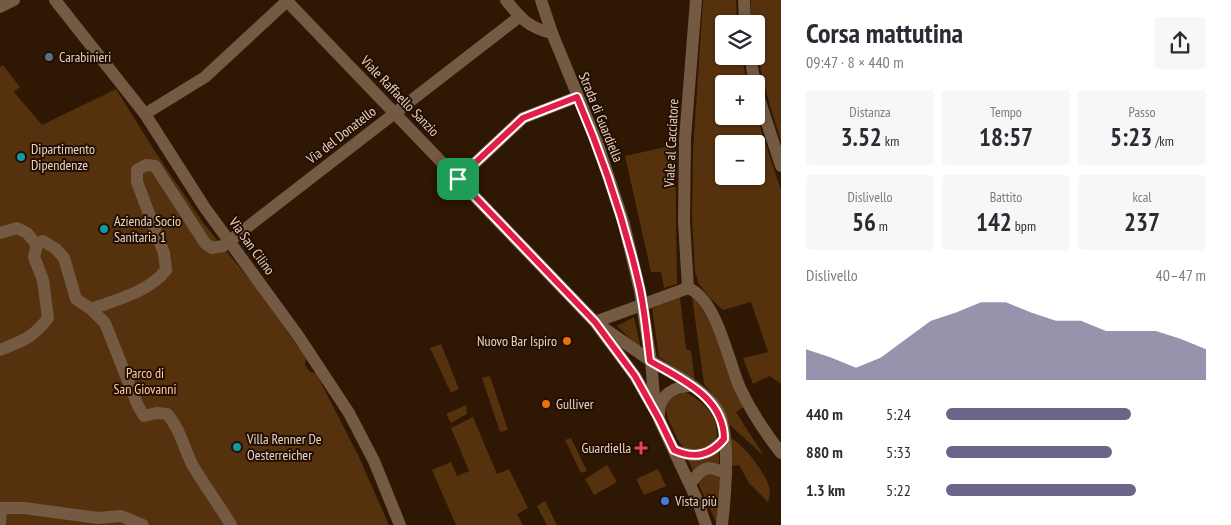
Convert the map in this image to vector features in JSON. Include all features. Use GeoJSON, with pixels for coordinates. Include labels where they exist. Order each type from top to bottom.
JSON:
{"type":"FeatureCollection","features":[{"type":"Feature","properties":{"kind":"street"},"geometry":{"type":"LineString","coordinates":[[0,7],[14,0]]}},
{"type":"Feature","properties":{"kind":"street","name":"Via San Cilino"},"geometry":{"type":"LineString","coordinates":[[55,0],[145,114],[205,208],[298,336],[349,413],[374,461],[400,525]]}},
{"type":"Feature","properties":{"kind":"street"},"geometry":{"type":"LineString","coordinates":[[506,0],[518,17],[534,28],[552,33]]}},
{"type":"Feature","properties":{"kind":"street","name":"Strada di Guardiella"},"geometry":{"type":"LineString","coordinates":[[541,0],[552,33],[601,154],[624,224],[642,305],[654,396],[659,419]]}},
{"type":"Feature","properties":{"kind":"street","name":"Viale al Cacciatore"},"geometry":{"type":"LineString","coordinates":[[688,288],[684,222],[684,140],[696,0]]}},
{"type":"Feature","properties":{"kind":"street"},"geometry":{"type":"LineString","coordinates":[[744,0],[745,15]]}},
{"type":"Feature","properties":{"kind":"street"},"geometry":{"type":"LineString","coordinates":[[145,114],[205,77],[287,1]]}},
{"type":"Feature","properties":{"kind":"street","name":"Viale Raffaello Sanzio"},"geometry":{"type":"LineString","coordinates":[[287,1],[595,322]]}},
{"type":"Feature","properties":{"kind":"street","name":"Via del Donatello"},"geometry":{"type":"LineString","coordinates":[[229,241],[518,17]]}},
{"type":"Feature","properties":{"kind":"street"},"geometry":{"type":"LineString","coordinates":[[458,179],[523,118],[577,97]]}},
{"type":"Feature","properties":{"kind":"street"},"geometry":{"type":"LineString","coordinates":[[765,117],[781,166]]}},
{"type":"Feature","properties":{"kind":"street"},"geometry":{"type":"LineString","coordinates":[[91,309],[149,286],[159,280],[166,270],[164,253],[138,182],[138,170],[146,164],[156,166],[205,243],[212,248],[223,246],[229,241]]}},
{"type":"Feature","properties":{"kind":"street"},"geometry":{"type":"LineString","coordinates":[[0,233],[17,228],[27,233],[37,245]]}},
{"type":"Feature","properties":{"kind":"street"},"geometry":{"type":"LineString","coordinates":[[0,350],[30,337],[40,329],[48,318],[43,280],[34,257],[37,245],[43,241],[56,249],[64,258],[76,298],[91,309],[105,324],[138,406],[144,416],[157,413],[167,414],[174,422],[192,464],[231,525]]}},
{"type":"Feature","properties":{"kind":"street"},"geometry":{"type":"LineString","coordinates":[[595,322],[688,288],[696,291],[704,301],[724,341],[740,387],[781,454]]}},
{"type":"Feature","properties":{"kind":"street"},"geometry":{"type":"LineString","coordinates":[[595,322],[650,361],[692,386],[706,397],[718,411],[724,426],[726,474],[722,525]]}},
{"type":"Feature","properties":{"kind":"street"},"geometry":{"type":"LineString","coordinates":[[595,322],[635,376],[659,419],[690,484],[706,525]]}},
{"type":"Feature","properties":{"kind":"street"},"geometry":{"type":"LineString","coordinates":[[659,419],[659,408],[662,399],[672,390],[681,386],[692,386]]}},
{"type":"Feature","properties":{"kind":"street"},"geometry":{"type":"LineString","coordinates":[[674,450],[693,456],[704,455],[718,447],[724,439]]}},
{"type":"Feature","properties":{"kind":"street"},"geometry":{"type":"LineString","coordinates":[[690,484],[703,469],[710,467],[726,474]]}},
{"type":"Feature","properties":{"kind":"street"},"geometry":{"type":"LineString","coordinates":[[0,522],[0,508],[24,508],[98,518],[121,516],[143,525]]}},
{"type":"Feature","properties":{"kind":"green space"},"geometry":{"type":"Polygon","coordinates":[[[703,0],[736,0],[737,15],[715,15],[715,65],[744,65],[745,75],[715,75],[715,125],[759,125],[763,135],[715,135],[715,185],[765,185],[765,142],[781,190],[781,384],[770,376],[753,384],[743,358],[768,352],[751,302],[723,310],[699,284],[695,272],[692,220],[693,152],[703,0]]]}},
{"type":"Feature","properties":{"kind":"green space"},"geometry":{"type":"Polygon","coordinates":[[[751,0],[781,0],[781,141],[768,98],[765,75],[762,75],[760,65],[765,65],[765,15],[751,15],[751,0]]]}},
{"type":"Feature","properties":{"kind":"green space","name":"Parco di San Giovanni"},"geometry":{"type":"Polygon","coordinates":[[[3,65],[20,87],[14,92],[42,125],[116,89],[204,224],[251,281],[306,358],[305,365],[310,372],[316,373],[358,455],[389,525],[0,525],[0,67],[3,65]]]}},
{"type":"Feature","properties":{"kind":"green space"},"geometry":{"type":"Polygon","coordinates":[[[675,145],[677,284],[664,288],[661,272],[651,272],[625,156],[675,145]]]}},
{"type":"Feature","properties":{"kind":"green space"},"geometry":{"type":"Polygon","coordinates":[[[692,296],[700,305],[715,333],[744,407],[736,412],[764,456],[730,425],[725,412],[704,384],[692,296]]]}},
{"type":"Feature","properties":{"kind":"green space"},"geometry":{"type":"Polygon","coordinates":[[[680,297],[686,349],[691,351],[695,381],[659,357],[652,308],[680,297]]]}},
{"type":"Feature","properties":{"kind":"green space"},"geometry":{"type":"Polygon","coordinates":[[[634,317],[641,349],[617,326],[634,317]]]}},
{"type":"Feature","properties":{"kind":"green space"},"geometry":{"type":"Polygon","coordinates":[[[441,344],[459,389],[451,393],[430,348],[441,344]]]}},
{"type":"Feature","properties":{"kind":"green space"},"geometry":{"type":"Polygon","coordinates":[[[490,376],[508,430],[500,432],[482,378],[490,376]]]}},
{"type":"Feature","properties":{"kind":"green space"},"geometry":{"type":"Polygon","coordinates":[[[685,392],[699,400],[710,411],[716,424],[716,440],[707,450],[687,450],[678,440],[669,420],[666,409],[669,401],[685,392]]]}},
{"type":"Feature","properties":{"kind":"green space"},"geometry":{"type":"Polygon","coordinates":[[[466,405],[467,414],[451,423],[446,414],[466,405]]]}},
{"type":"Feature","properties":{"kind":"green space"},"geometry":{"type":"Polygon","coordinates":[[[473,417],[497,474],[509,469],[528,508],[517,514],[523,525],[456,525],[432,470],[451,462],[457,476],[469,471],[451,428],[473,417]]]}},
{"type":"Feature","properties":{"kind":"green space"},"geometry":{"type":"Polygon","coordinates":[[[571,438],[587,471],[581,473],[565,440],[571,438]]]}},
{"type":"Feature","properties":{"kind":"green space"},"geometry":{"type":"Polygon","coordinates":[[[731,438],[749,454],[765,476],[770,490],[768,502],[749,483],[739,465],[731,466],[731,438]]]}},
{"type":"Feature","properties":{"kind":"green space"},"geometry":{"type":"Polygon","coordinates":[[[719,452],[719,467],[694,472],[688,460],[705,460],[719,452]]]}},
{"type":"Feature","properties":{"kind":"green space"},"geometry":{"type":"Polygon","coordinates":[[[607,465],[617,482],[594,495],[585,479],[607,465]]]}},
{"type":"Feature","properties":{"kind":"green space"},"geometry":{"type":"Polygon","coordinates":[[[658,469],[666,486],[644,495],[636,479],[658,469]]]}},
{"type":"Feature","properties":{"kind":"green space"},"geometry":{"type":"Polygon","coordinates":[[[706,472],[717,474],[720,481],[717,524],[699,485],[699,480],[706,472]]]}},
{"type":"Feature","properties":{"kind":"green space"},"geometry":{"type":"Polygon","coordinates":[[[545,501],[557,525],[547,525],[537,506],[545,501]]]}},
{"type":"Feature","properties":{"kind":"place","name":"Carabinieri"},"geometry":{"type":"Point","coordinates":[49,57]}},
{"type":"Feature","properties":{"kind":"place","name":"Dipartimento Dipendenze"},"geometry":{"type":"Point","coordinates":[21,157]}},
{"type":"Feature","properties":{"kind":"place","name":"Azienda Socio Sanitaria 1"},"geometry":{"type":"Point","coordinates":[104,229]}},
{"type":"Feature","properties":{"kind":"place","name":"Nuovo Bar Ispiro"},"geometry":{"type":"Point","coordinates":[567,341]}},
{"type":"Feature","properties":{"kind":"place","name":"Gulliver"},"geometry":{"type":"Point","coordinates":[546,404]}},
{"type":"Feature","properties":{"kind":"place","name":"Villa Renner De Oesterreicher"},"geometry":{"type":"Point","coordinates":[237,447]}},
{"type":"Feature","properties":{"kind":"place","name":"Guardiella"},"geometry":{"type":"Point","coordinates":[641,448]}},
{"type":"Feature","properties":{"kind":"place","name":"Vista più"},"geometry":{"type":"Point","coordinates":[665,501]}},
{"type":"Feature","properties":{"kind":"route"},"geometry":{"type":"LineString","coordinates":[[577,97],[598,145],[624,224],[640,291],[650,361],[692,386],[706,397],[718,411],[724,426],[724,439],[718,447],[704,455],[693,456],[674,450],[635,376],[595,322],[458,179],[523,118],[577,97]]}}]}
